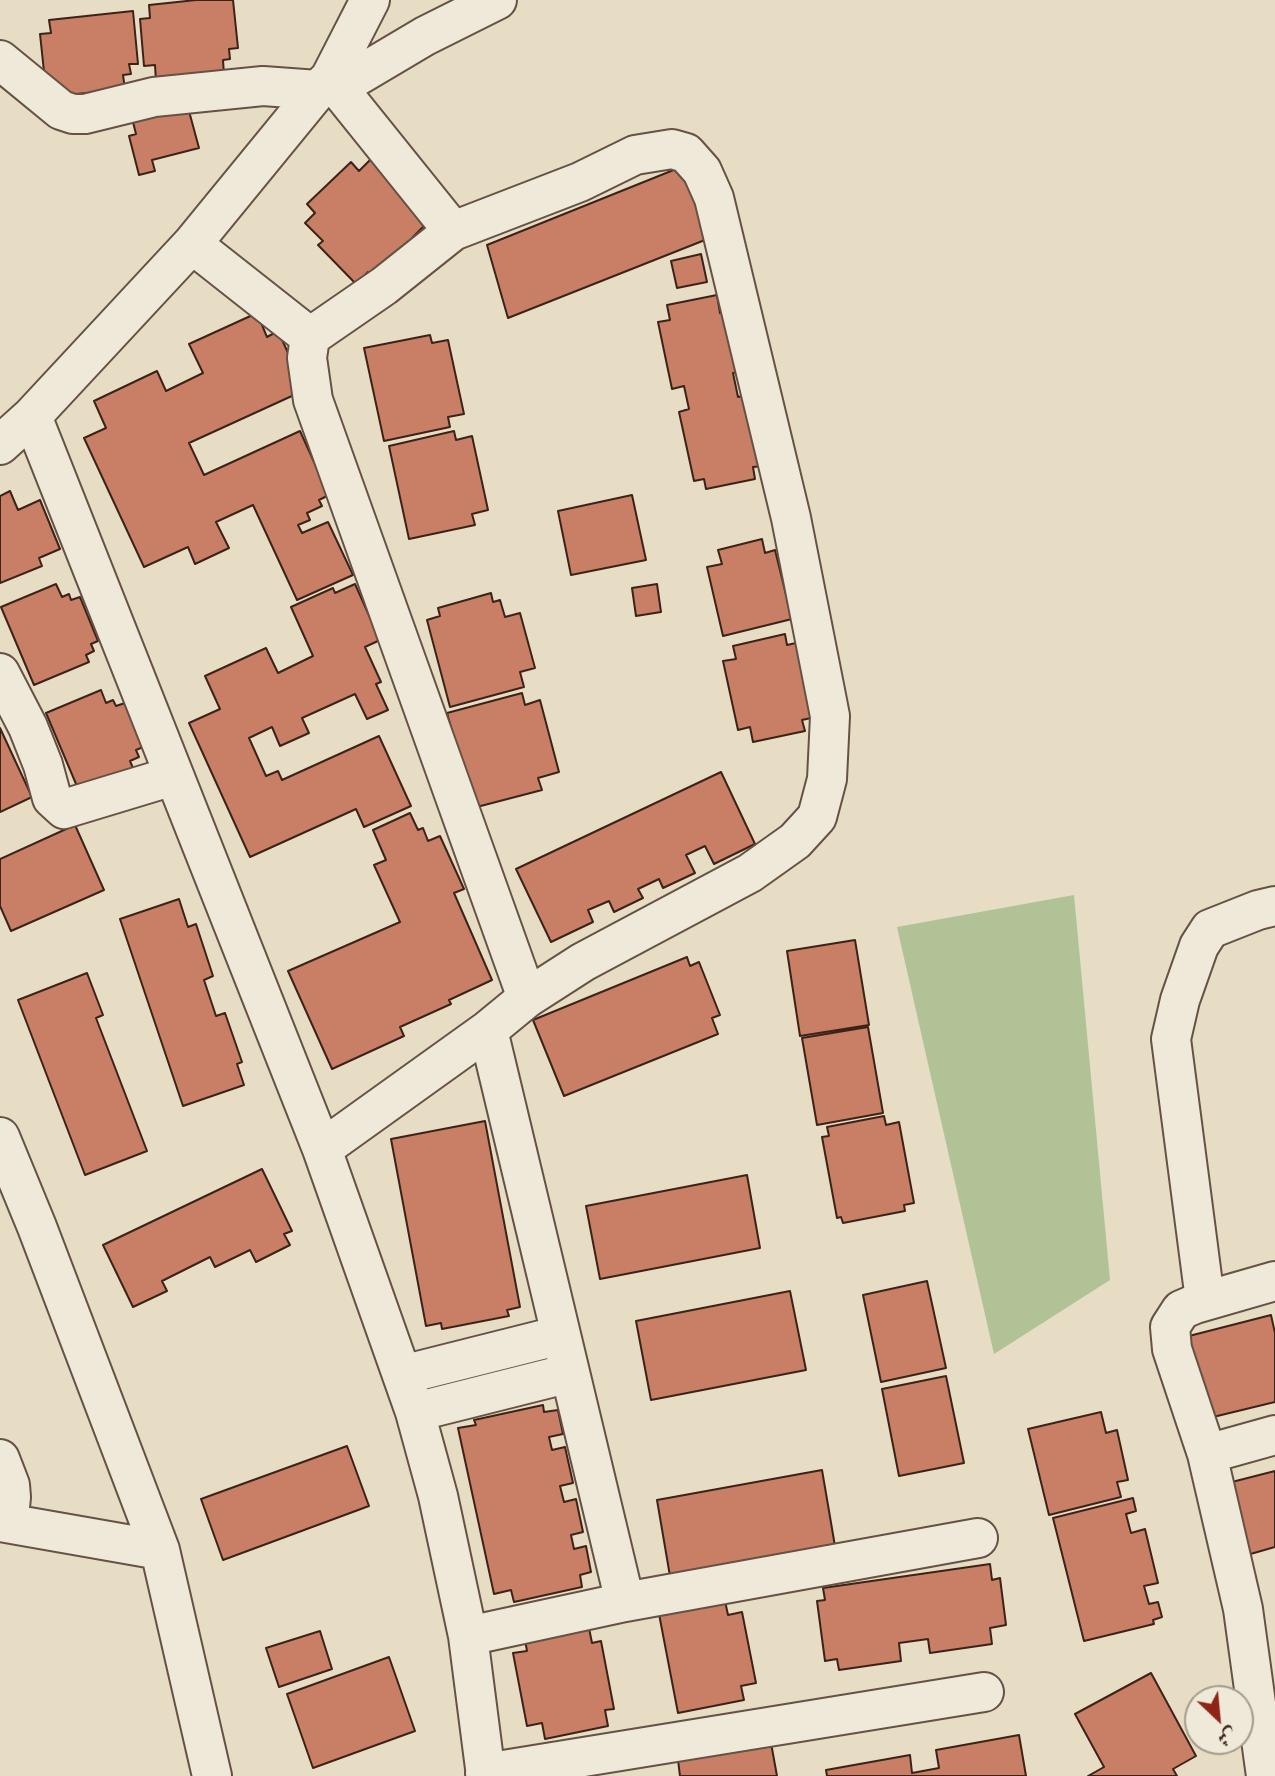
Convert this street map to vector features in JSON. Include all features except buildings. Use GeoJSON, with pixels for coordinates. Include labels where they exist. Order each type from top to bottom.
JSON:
{"type":"FeatureCollection","features":[{"type":"Feature","properties":{"kind":"street"},"geometry":{"type":"LineString","coordinates":[[0,445],[32,416],[192,244],[329,85],[370,0]]}},
{"type":"Feature","properties":{"kind":"street"},"geometry":{"type":"LineString","coordinates":[[0,60],[61,110],[73,114],[85,114],[154,97],[263,86],[329,85],[497,0]]}},
{"type":"Feature","properties":{"kind":"street"},"geometry":{"type":"LineString","coordinates":[[329,85],[453,231]]}},
{"type":"Feature","properties":{"kind":"street"},"geometry":{"type":"LineString","coordinates":[[322,1149],[488,1030],[527,998],[583,962],[750,873],[795,841],[817,817],[827,779],[830,716],[791,518],[714,198],[702,171],[686,153],[672,149],[635,155],[580,181],[453,231],[384,286],[310,337],[307,358],[313,400],[527,998]]}},
{"type":"Feature","properties":{"kind":"street"},"geometry":{"type":"LineString","coordinates":[[192,244],[310,337]]}},
{"type":"Feature","properties":{"kind":"street"},"geometry":{"type":"LineString","coordinates":[[32,416],[322,1149],[415,1412],[438,1496],[468,1636],[486,1774],[984,1692]]}},
{"type":"Feature","properties":{"kind":"street"},"geometry":{"type":"LineString","coordinates":[[0,673],[28,727],[43,765],[52,799],[64,809],[173,776]]}},
{"type":"Feature","properties":{"kind":"street"},"geometry":{"type":"LineString","coordinates":[[1205,1300],[1171,1039],[1191,968],[1199,946],[1210,929],[1275,906]]}},
{"type":"Feature","properties":{"kind":"street"},"geometry":{"type":"LineString","coordinates":[[488,1030],[625,1602]]}},
{"type":"Feature","properties":{"kind":"street"},"geometry":{"type":"LineString","coordinates":[[0,1136],[160,1550],[212,1776]]}},
{"type":"Feature","properties":{"kind":"street"},"geometry":{"type":"LineString","coordinates":[[1266,1776],[1259,1605],[1172,1349],[1170,1327],[1181,1310],[1205,1300],[1275,1281]]}},
{"type":"Feature","properties":{"kind":"street"},"geometry":{"type":"LineString","coordinates":[[402,1375],[561,1335]]}},
{"type":"Feature","properties":{"kind":"street"},"geometry":{"type":"LineString","coordinates":[[415,1412],[570,1373]]}},
{"type":"Feature","properties":{"kind":"street"},"geometry":{"type":"LineString","coordinates":[[1207,1454],[1275,1435]]}},
{"type":"Feature","properties":{"kind":"street"},"geometry":{"type":"LineString","coordinates":[[0,1459],[10,1485],[11,1497],[10,1507],[0,1521],[160,1550]]}},
{"type":"Feature","properties":{"kind":"street"},"geometry":{"type":"LineString","coordinates":[[468,1636],[625,1602],[978,1538]]}},
{"type":"Feature","properties":{"kind":"green space"},"geometry":{"type":"Polygon","coordinates":[[[1074,895],[1110,1280],[994,1354],[897,927],[1074,895]]]}}]}
